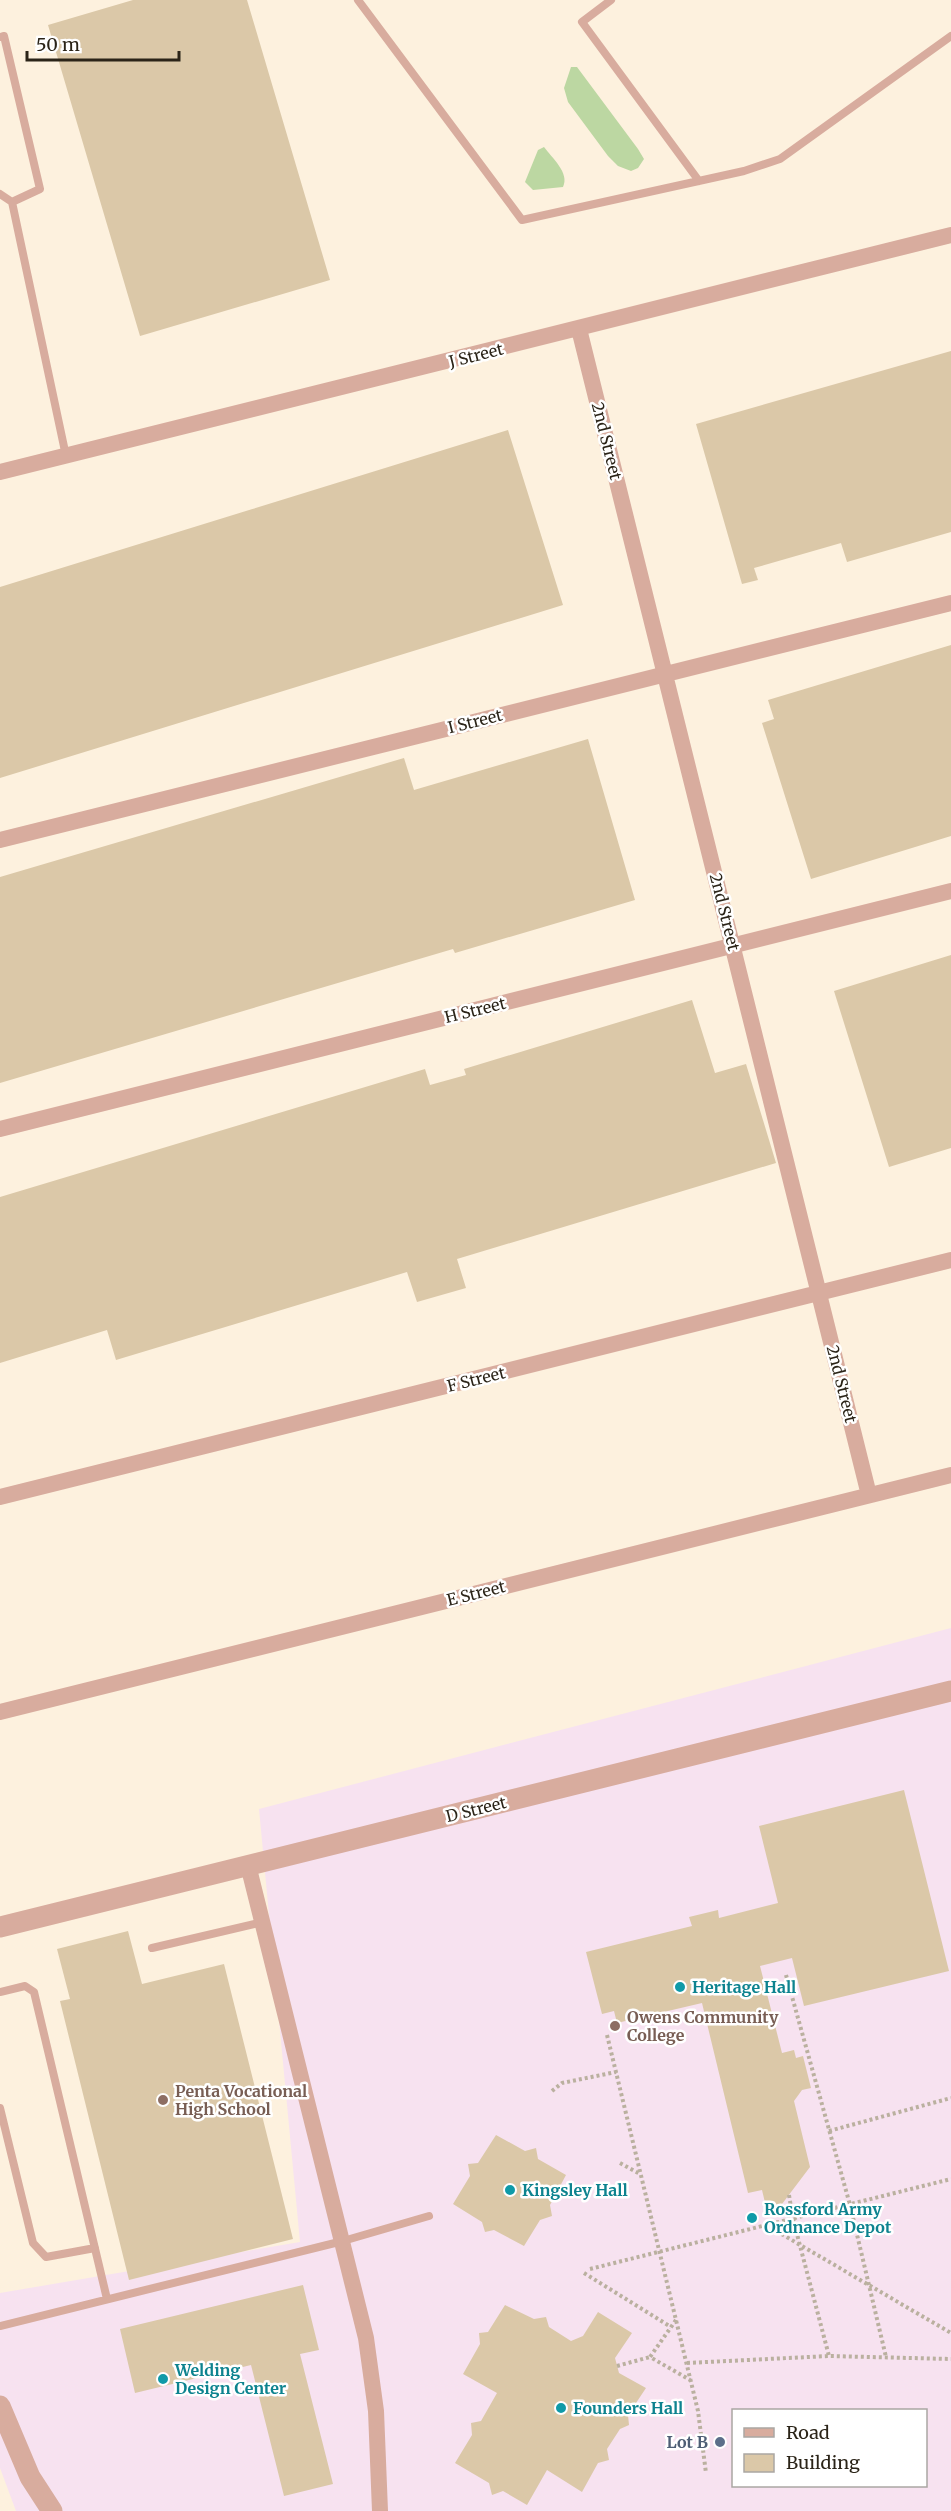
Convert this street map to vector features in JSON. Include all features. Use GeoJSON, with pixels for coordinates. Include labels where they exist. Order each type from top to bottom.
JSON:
{"type":"FeatureCollection","features":[{"type":"Feature","properties":{"kind":"street","name":"J Street"},"geometry":{"type":"LineString","coordinates":[[0,472],[579,330],[951,235]]}},
{"type":"Feature","properties":{"kind":"street","name":"2nd Street"},"geometry":{"type":"LineString","coordinates":[[579,330],[869,1495]]}},
{"type":"Feature","properties":{"kind":"street","name":"I Street"},"geometry":{"type":"LineString","coordinates":[[0,840],[951,603]]}},
{"type":"Feature","properties":{"kind":"street","name":"H Street"},"geometry":{"type":"LineString","coordinates":[[0,1129],[951,891]]}},
{"type":"Feature","properties":{"kind":"street","name":"F Street"},"geometry":{"type":"LineString","coordinates":[[0,1497],[951,1260]]}},
{"type":"Feature","properties":{"kind":"street","name":"E Street"},"geometry":{"type":"LineString","coordinates":[[0,1712],[951,1475]]}},
{"type":"Feature","properties":{"kind":"street","name":"D Street"},"geometry":{"type":"LineString","coordinates":[[0,1927],[951,1691]]}},
{"type":"Feature","properties":{"kind":"street"},"geometry":{"type":"LineString","coordinates":[[248,1865],[366,2338],[376,2411],[380,2511]]}},
{"type":"Feature","properties":{"kind":"street"},"geometry":{"type":"LineString","coordinates":[[0,2406],[30,2477],[52,2511]]}},
{"type":"Feature","properties":{"kind":"lane"},"geometry":{"type":"LineString","coordinates":[[358,0],[522,220],[744,171],[780,159],[951,36]]}},
{"type":"Feature","properties":{"kind":"lane"},"geometry":{"type":"LineString","coordinates":[[611,0],[582,22],[699,181]]}},
{"type":"Feature","properties":{"kind":"lane"},"geometry":{"type":"LineString","coordinates":[[0,37],[4,36],[40,189],[12,202]]}},
{"type":"Feature","properties":{"kind":"lane"},"geometry":{"type":"LineString","coordinates":[[0,194],[12,202],[66,456]]}},
{"type":"Feature","properties":{"kind":"lane"},"geometry":{"type":"LineString","coordinates":[[152,1948],[263,1922]]}},
{"type":"Feature","properties":{"kind":"lane"},"geometry":{"type":"LineString","coordinates":[[0,1992],[25,1986],[34,1992],[107,2299]]}},
{"type":"Feature","properties":{"kind":"lane"},"geometry":{"type":"LineString","coordinates":[[0,2108],[33,2243],[46,2257],[95,2248]]}},
{"type":"Feature","properties":{"kind":"lane"},"geometry":{"type":"LineString","coordinates":[[0,2326],[343,2241],[429,2216]]}},
{"type":"Feature","properties":{"kind":"path"},"geometry":{"type":"LineString","coordinates":[[786,1975],[850,2205],[886,2357]]}},
{"type":"Feature","properties":{"kind":"path"},"geometry":{"type":"LineString","coordinates":[[607,2035],[691,2380],[698,2411],[706,2473]]}},
{"type":"Feature","properties":{"kind":"path"},"geometry":{"type":"LineString","coordinates":[[552,2091],[562,2083],[616,2072]]}},
{"type":"Feature","properties":{"kind":"path"},"geometry":{"type":"LineString","coordinates":[[829,2131],[951,2098]]}},
{"type":"Feature","properties":{"kind":"path"},"geometry":{"type":"LineString","coordinates":[[620,2163],[641,2175]]}},
{"type":"Feature","properties":{"kind":"path"},"geometry":{"type":"LineString","coordinates":[[590,2269],[951,2179]]}},
{"type":"Feature","properties":{"kind":"path"},"geometry":{"type":"LineString","coordinates":[[789,2195],[793,2219],[829,2356]]}},
{"type":"Feature","properties":{"kind":"path"},"geometry":{"type":"LineString","coordinates":[[766,2225],[951,2333]]}},
{"type":"Feature","properties":{"kind":"path"},"geometry":{"type":"LineString","coordinates":[[584,2273],[671,2327]]}},
{"type":"Feature","properties":{"kind":"path"},"geometry":{"type":"LineString","coordinates":[[617,2366],[650,2357],[676,2320]]}},
{"type":"Feature","properties":{"kind":"path"},"geometry":{"type":"LineString","coordinates":[[687,2363],[829,2356],[951,2359]]}},
{"type":"Feature","properties":{"kind":"path"},"geometry":{"type":"LineString","coordinates":[[650,2357],[691,2380]]}},
{"type":"Feature","properties":{"kind":"shaded area","name":"Owens Community College"},"geometry":{"type":"Polygon","coordinates":[[[951,1628],[951,2511],[16,2511],[0,2468],[0,2293],[300,2242],[259,1809],[951,1628]]]}},
{"type":"Feature","properties":{"kind":"green space"},"geometry":{"type":"Polygon","coordinates":[[[571,67],[577,67],[638,149],[644,159],[638,168],[631,171],[618,166],[568,102],[564,88],[571,67]]]}},
{"type":"Feature","properties":{"kind":"green space"},"geometry":{"type":"Polygon","coordinates":[[[544,147],[562,171],[565,182],[563,187],[533,190],[525,182],[538,150],[544,147]]]}},
{"type":"Feature","properties":{"kind":"building"},"geometry":{"type":"Polygon","coordinates":[[[133,0],[247,0],[330,280],[140,336],[48,25],[133,0]]]}},
{"type":"Feature","properties":{"kind":"building"},"geometry":{"type":"Polygon","coordinates":[[[951,351],[951,532],[847,562],[841,543],[754,568],[758,580],[742,584],[696,424],[951,351]]]}},
{"type":"Feature","properties":{"kind":"building"},"geometry":{"type":"Polygon","coordinates":[[[508,430],[563,605],[0,778],[0,587],[508,430]]]}},
{"type":"Feature","properties":{"kind":"building"},"geometry":{"type":"Polygon","coordinates":[[[951,645],[951,836],[811,879],[762,723],[774,719],[768,700],[951,645]]]}},
{"type":"Feature","properties":{"kind":"building"},"geometry":{"type":"Polygon","coordinates":[[[588,739],[635,900],[455,953],[453,949],[0,1083],[0,877],[404,758],[414,790],[588,739]]]}},
{"type":"Feature","properties":{"kind":"building"},"geometry":{"type":"Polygon","coordinates":[[[951,955],[951,1148],[889,1167],[834,991],[951,955]]]}},
{"type":"Feature","properties":{"kind":"building"},"geometry":{"type":"Polygon","coordinates":[[[692,1000],[715,1073],[746,1064],[776,1163],[457,1259],[466,1288],[417,1302],[407,1272],[116,1360],[107,1330],[0,1363],[0,1197],[425,1069],[430,1085],[466,1075],[464,1069],[692,1000]]]}},
{"type":"Feature","properties":{"kind":"building","name":"Heritage Hall"},"geometry":{"type":"Polygon","coordinates":[[[904,1790],[949,1971],[804,2006],[792,1958],[760,1966],[782,2053],[794,2050],[796,2058],[803,2056],[811,2088],[802,2090],[794,2101],[810,2167],[779,2208],[767,2211],[762,2190],[748,2193],[702,2003],[617,2023],[614,2011],[602,2014],[586,1952],[692,1926],[689,1917],[718,1910],[719,1918],[778,1903],[759,1826],[904,1790]]]}},
{"type":"Feature","properties":{"kind":"building"},"geometry":{"type":"Polygon","coordinates":[[[128,1931],[142,1984],[224,1964],[293,2239],[129,2280],[60,2001],[70,1999],[57,1949],[128,1931]]]}},
{"type":"Feature","properties":{"kind":"building","name":"Kingsley Hall"},"geometry":{"type":"Polygon","coordinates":[[[496,2135],[525,2151],[536,2148],[538,2159],[566,2175],[550,2205],[552,2216],[540,2220],[524,2246],[494,2230],[485,2232],[482,2222],[453,2204],[470,2176],[468,2164],[478,2163],[496,2135]]]}},
{"type":"Feature","properties":{"kind":"building","name":"Welding Design Center"},"geometry":{"type":"Polygon","coordinates":[[[303,2285],[319,2350],[300,2354],[333,2484],[284,2496],[251,2365],[135,2393],[120,2329],[303,2285]]]}},
{"type":"Feature","properties":{"kind":"building","name":"Founders Hall"},"geometry":{"type":"Polygon","coordinates":[[[505,2305],[534,2319],[546,2317],[549,2327],[571,2341],[583,2336],[598,2312],[632,2333],[615,2358],[619,2373],[646,2388],[628,2415],[629,2425],[620,2429],[607,2449],[609,2460],[598,2463],[582,2492],[547,2470],[527,2505],[503,2491],[492,2495],[489,2483],[455,2463],[472,2435],[471,2423],[481,2421],[497,2393],[463,2374],[480,2344],[479,2333],[488,2332],[505,2305]]]}},
{"type":"Feature","properties":{"kind":"place","name":"Heritage Hall"},"geometry":{"type":"Point","coordinates":[680,1987]}},
{"type":"Feature","properties":{"kind":"place","name":"Owens Community College"},"geometry":{"type":"Point","coordinates":[615,2026]}},
{"type":"Feature","properties":{"kind":"place","name":"Penta Vocational High School"},"geometry":{"type":"Point","coordinates":[163,2100]}},
{"type":"Feature","properties":{"kind":"place","name":"Kingsley Hall"},"geometry":{"type":"Point","coordinates":[510,2190]}},
{"type":"Feature","properties":{"kind":"place","name":"Rossford Army Ordnance Depot"},"geometry":{"type":"Point","coordinates":[752,2218]}},
{"type":"Feature","properties":{"kind":"place","name":"Welding Design Center"},"geometry":{"type":"Point","coordinates":[163,2379]}},
{"type":"Feature","properties":{"kind":"place","name":"Founders Hall"},"geometry":{"type":"Point","coordinates":[561,2408]}},
{"type":"Feature","properties":{"kind":"place","name":"Lot B"},"geometry":{"type":"Point","coordinates":[720,2442]}}]}
